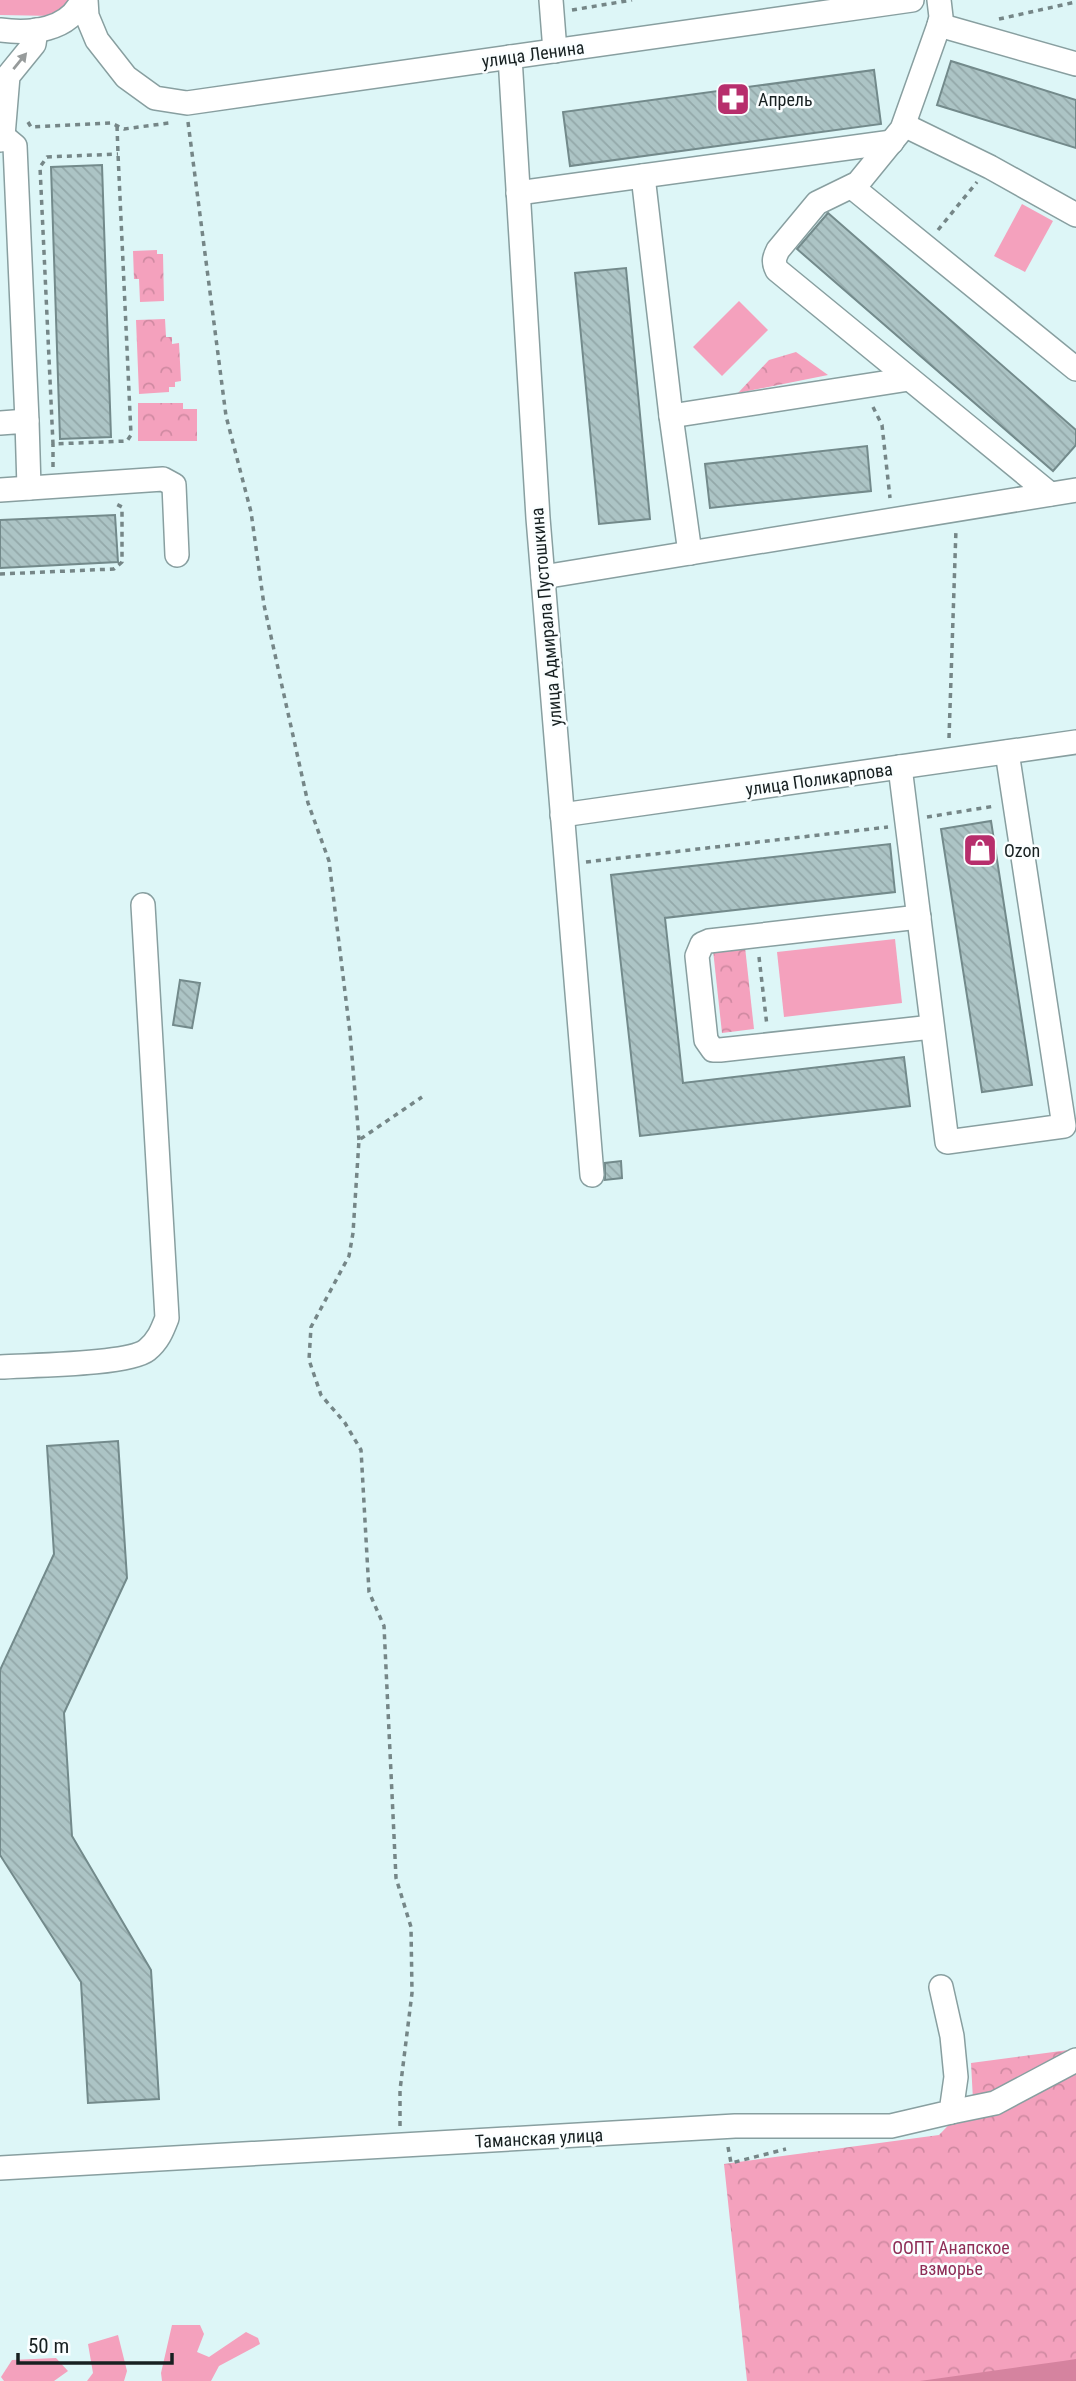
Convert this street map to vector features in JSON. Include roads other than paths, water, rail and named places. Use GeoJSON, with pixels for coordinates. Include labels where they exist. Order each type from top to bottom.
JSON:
{"type":"FeatureCollection","features":[{"type":"Feature","properties":{"kind":"street"},"geometry":{"type":"LineString","coordinates":[[29,488],[15,146],[1,138],[8,76],[34,44],[40,30],[63,22],[78,10],[84,0]]}},
{"type":"Feature","properties":{"kind":"street"},"geometry":{"type":"LineString","coordinates":[[84,0],[97,40]]}},
{"type":"Feature","properties":{"kind":"street","name":"улица Ленина"},"geometry":{"type":"LineString","coordinates":[[97,40],[126,77],[155,98],[187,103],[912,0]]}},
{"type":"Feature","properties":{"kind":"street"},"geometry":{"type":"LineString","coordinates":[[939,0],[939,25],[898,133],[864,177],[852,187],[817,203],[778,250],[774,264],[777,270],[1050,494]]}},
{"type":"Feature","properties":{"kind":"street"},"geometry":{"type":"LineString","coordinates":[[552,7],[555,51]]}},
{"type":"Feature","properties":{"kind":"street"},"geometry":{"type":"LineString","coordinates":[[939,25],[1076,64]]}},
{"type":"Feature","properties":{"kind":"street"},"geometry":{"type":"LineString","coordinates":[[0,30],[74,32],[97,40]]}},
{"type":"Feature","properties":{"kind":"street","name":"улица Адмирала Пустошкина"},"geometry":{"type":"LineString","coordinates":[[510,57],[543,577],[592,1175]]}},
{"type":"Feature","properties":{"kind":"street"},"geometry":{"type":"LineString","coordinates":[[519,193],[643,176],[898,133],[990,167],[1076,215]]}},
{"type":"Feature","properties":{"kind":"street"},"geometry":{"type":"LineString","coordinates":[[643,176],[671,416],[691,553]]}},
{"type":"Feature","properties":{"kind":"street"},"geometry":{"type":"LineString","coordinates":[[852,187],[1076,369]]}},
{"type":"Feature","properties":{"kind":"street"},"geometry":{"type":"LineString","coordinates":[[671,416],[909,379]]}},
{"type":"Feature","properties":{"kind":"street"},"geometry":{"type":"LineString","coordinates":[[0,423],[27,421]]}},
{"type":"Feature","properties":{"kind":"street"},"geometry":{"type":"LineString","coordinates":[[0,490],[163,479],[174,485],[177,555]]}},
{"type":"Feature","properties":{"kind":"street"},"geometry":{"type":"LineString","coordinates":[[543,577],[1076,490]]}},
{"type":"Feature","properties":{"kind":"street","name":"улица Поликарпова"},"geometry":{"type":"LineString","coordinates":[[562,815],[1076,742]]}},
{"type":"Feature","properties":{"kind":"street"},"geometry":{"type":"LineString","coordinates":[[900,767],[947,1142],[1064,1126],[1007,752]]}},
{"type":"Feature","properties":{"kind":"street"},"geometry":{"type":"LineString","coordinates":[[0,1367],[113,1360],[136,1356],[146,1351],[160,1337],[167,1318],[143,905]]}},
{"type":"Feature","properties":{"kind":"street"},"geometry":{"type":"LineString","coordinates":[[919,917],[709,941],[702,944],[698,950],[706,1040],[713,1050],[933,1027]]}},
{"type":"Feature","properties":{"kind":"street"},"geometry":{"type":"LineString","coordinates":[[941,1987],[952,2036],[956,2077],[951,2112]]}},
{"type":"Feature","properties":{"kind":"street","name":"Таманская улица"},"geometry":{"type":"LineString","coordinates":[[0,2168],[735,2126],[891,2126],[995,2103],[1076,2060]]}},
{"type":"Feature","properties":{"kind":"place","name":"Апрель"},"geometry":{"type":"Point","coordinates":[733,99]}},
{"type":"Feature","properties":{"kind":"place","name":"Ozon"},"geometry":{"type":"Point","coordinates":[980,850]}},
{"type":"Feature","properties":{"kind":"park label","name":"ООПТ Анапское взморье"},"geometry":{"type":"Point","coordinates":[951,2257]}}]}
